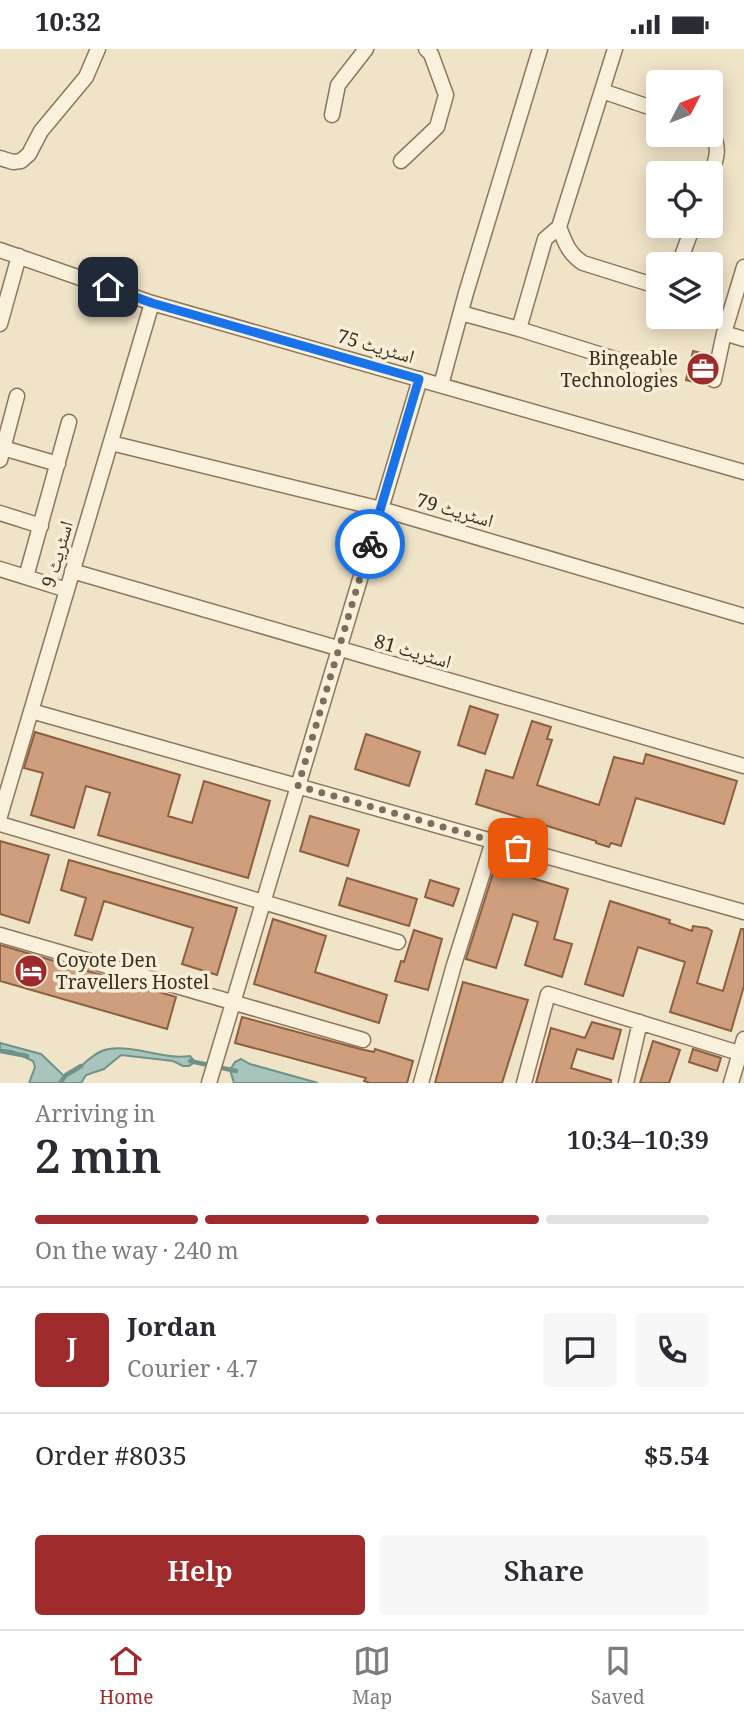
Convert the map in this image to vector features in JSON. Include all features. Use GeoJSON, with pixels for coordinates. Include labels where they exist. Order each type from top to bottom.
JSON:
{"type":"FeatureCollection","features":[{"type":"Feature","properties":{"kind":"street"},"geometry":{"type":"LineString","coordinates":[[0,158],[13,162],[21,161],[29,154],[41,131],[86,77],[98,49]]}},
{"type":"Feature","properties":{"kind":"street"},"geometry":{"type":"LineString","coordinates":[[332,115],[338,85],[366,49]]}},
{"type":"Feature","properties":{"kind":"street"},"geometry":{"type":"LineString","coordinates":[[401,161],[437,127],[446,95],[426,49]]}},
{"type":"Feature","properties":{"kind":"street"},"geometry":{"type":"LineString","coordinates":[[441,385],[540,49]]}},
{"type":"Feature","properties":{"kind":"street"},"geometry":{"type":"LineString","coordinates":[[519,329],[545,239],[559,227],[615,49]]}},
{"type":"Feature","properties":{"kind":"street"},"geometry":{"type":"LineString","coordinates":[[602,91],[646,106]]}},
{"type":"Feature","properties":{"kind":"street"},"geometry":{"type":"LineString","coordinates":[[559,227],[566,245],[574,257],[583,263],[646,283]]}},
{"type":"Feature","properties":{"kind":"street","name":"اسٹریٹ 75"},"geometry":{"type":"LineString","coordinates":[[0,250],[152,303],[744,472]]}},
{"type":"Feature","properties":{"kind":"street"},"geometry":{"type":"LineString","coordinates":[[0,324],[19,256]]}},
{"type":"Feature","properties":{"kind":"street"},"geometry":{"type":"LineString","coordinates":[[714,380],[724,333],[744,267]]}},
{"type":"Feature","properties":{"kind":"street","name":"اسٹریٹ 9"},"geometry":{"type":"LineString","coordinates":[[0,816],[152,303]]}},
{"type":"Feature","properties":{"kind":"street"},"geometry":{"type":"LineString","coordinates":[[461,313],[653,371]]}},
{"type":"Feature","properties":{"kind":"street"},"geometry":{"type":"LineString","coordinates":[[724,333],[744,339]]}},
{"type":"Feature","properties":{"kind":"street"},"geometry":{"type":"LineString","coordinates":[[209,1083],[419,379]]}},
{"type":"Feature","properties":{"kind":"street"},"geometry":{"type":"LineString","coordinates":[[17,396],[2,454],[58,464]]}},
{"type":"Feature","properties":{"kind":"street"},"geometry":{"type":"LineString","coordinates":[[26,577],[69,422]]}},
{"type":"Feature","properties":{"kind":"street","name":"اسٹریٹ 79"},"geometry":{"type":"LineString","coordinates":[[111,443],[381,509],[744,616]]}},
{"type":"Feature","properties":{"kind":"street"},"geometry":{"type":"LineString","coordinates":[[0,513],[41,526]]}},
{"type":"Feature","properties":{"kind":"street"},"geometry":{"type":"LineString","coordinates":[[0,569],[67,590]]}},
{"type":"Feature","properties":{"kind":"street","name":"اسٹریٹ 81"},"geometry":{"type":"LineString","coordinates":[[72,571],[744,766]]}},
{"type":"Feature","properties":{"kind":"street"},"geometry":{"type":"LineString","coordinates":[[31,711],[744,912]]}},
{"type":"Feature","properties":{"kind":"street"},"geometry":{"type":"LineString","coordinates":[[0,824],[398,942]]}},
{"type":"Feature","properties":{"kind":"street"},"geometry":{"type":"LineString","coordinates":[[421,1083],[493,841]]}},
{"type":"Feature","properties":{"kind":"street"},"geometry":{"type":"LineString","coordinates":[[0,935],[363,1040]]}},
{"type":"Feature","properties":{"kind":"street"},"geometry":{"type":"LineString","coordinates":[[524,1083],[548,994],[640,1022],[742,1046],[731,1083]]}},
{"type":"Feature","properties":{"kind":"street"},"geometry":{"type":"LineString","coordinates":[[626,1083],[640,1022]]}},
{"type":"Feature","properties":{"kind":"water"},"geometry":{"type":"Polygon","coordinates":[[[0,1043],[41,1054],[64,1076],[74,1072],[96,1054],[109,1049],[190,1056],[195,1062],[183,1066],[173,1061],[121,1055],[104,1069],[86,1075],[81,1083],[29,1083],[35,1067],[33,1061],[12,1051],[0,1050],[0,1043]]]}},
{"type":"Feature","properties":{"kind":"water"},"geometry":{"type":"Polygon","coordinates":[[[241,1059],[318,1083],[234,1083],[230,1070],[235,1062],[241,1059]]]}},
{"type":"Feature","properties":{"kind":"building","name":"Bingeable Technologies"},"geometry":{"type":"Polygon","coordinates":[[[693,351],[709,355],[706,385],[686,380],[693,351]]]}},
{"type":"Feature","properties":{"kind":"building"},"geometry":{"type":"Polygon","coordinates":[[[470,706],[498,715],[485,754],[458,745],[470,706]]]}},
{"type":"Feature","properties":{"kind":"building"},"geometry":{"type":"Polygon","coordinates":[[[532,721],[551,727],[547,739],[552,740],[537,785],[599,805],[614,757],[643,764],[646,754],[737,781],[724,824],[636,798],[621,846],[611,843],[609,847],[476,804],[486,770],[513,778],[532,721]]]}},
{"type":"Feature","properties":{"kind":"building"},"geometry":{"type":"Polygon","coordinates":[[[35,732],[180,775],[168,816],[192,823],[204,781],[270,801],[248,878],[98,835],[110,793],[86,786],[74,828],[31,815],[43,773],[24,768],[35,732]]]}},
{"type":"Feature","properties":{"kind":"building"},"geometry":{"type":"Polygon","coordinates":[[[366,734],[420,752],[409,786],[355,769],[366,734]]]}},
{"type":"Feature","properties":{"kind":"building"},"geometry":{"type":"Polygon","coordinates":[[[310,816],[359,830],[348,866],[300,851],[310,816]]]}},
{"type":"Feature","properties":{"kind":"building"},"geometry":{"type":"Polygon","coordinates":[[[0,841],[49,855],[29,923],[0,914],[0,841]]]}},
{"type":"Feature","properties":{"kind":"building"},"geometry":{"type":"Polygon","coordinates":[[[69,860],[237,908],[217,975],[182,964],[193,928],[104,901],[92,940],[75,935],[86,898],[61,890],[69,860]]]}},
{"type":"Feature","properties":{"kind":"building"},"geometry":{"type":"Polygon","coordinates":[[[497,861],[523,869],[522,875],[568,889],[554,939],[572,944],[562,977],[525,965],[538,922],[513,914],[496,968],[466,959],[497,861]]]}},
{"type":"Feature","properties":{"kind":"building"},"geometry":{"type":"Polygon","coordinates":[[[347,878],[417,899],[409,926],[339,905],[347,878]]]}},
{"type":"Feature","properties":{"kind":"building"},"geometry":{"type":"Polygon","coordinates":[[[430,880],[459,889],[453,906],[425,897],[430,880]]]}},
{"type":"Feature","properties":{"kind":"building"},"geometry":{"type":"Polygon","coordinates":[[[610,901],[670,920],[669,923],[692,931],[693,926],[712,931],[697,983],[723,991],[741,929],[744,929],[744,986],[731,1031],[670,1012],[685,962],[638,947],[623,996],[585,984],[610,901]]]}},
{"type":"Feature","properties":{"kind":"building"},"geometry":{"type":"Polygon","coordinates":[[[273,919],[326,936],[315,972],[387,995],[379,1023],[254,984],[273,919]]]}},
{"type":"Feature","properties":{"kind":"building"},"geometry":{"type":"Polygon","coordinates":[[[414,930],[442,939],[428,990],[395,981],[414,930]]]}},
{"type":"Feature","properties":{"kind":"building"},"geometry":{"type":"Polygon","coordinates":[[[0,945],[176,997],[167,1029],[0,981],[0,945]]]}},
{"type":"Feature","properties":{"kind":"building"},"geometry":{"type":"Polygon","coordinates":[[[463,982],[528,1000],[502,1083],[435,1083],[463,982]]]}},
{"type":"Feature","properties":{"kind":"building"},"geometry":{"type":"Polygon","coordinates":[[[242,1017],[360,1049],[374,1052],[375,1049],[413,1061],[407,1083],[370,1083],[364,1081],[366,1078],[235,1043],[242,1017]]]}},
{"type":"Feature","properties":{"kind":"building"},"geometry":{"type":"Polygon","coordinates":[[[592,1022],[621,1030],[613,1059],[577,1049],[571,1068],[611,1080],[611,1083],[536,1083],[551,1028],[585,1038],[592,1022]]]}},
{"type":"Feature","properties":{"kind":"building"},"geometry":{"type":"Polygon","coordinates":[[[653,1041],[680,1050],[669,1083],[640,1083],[653,1041]]]}},
{"type":"Feature","properties":{"kind":"building"},"geometry":{"type":"Polygon","coordinates":[[[693,1049],[721,1058],[717,1071],[689,1062],[693,1049]]]}},
{"type":"Feature","properties":{"kind":"waterway"},"geometry":{"type":"LineString","coordinates":[[0,1051],[27,1056]]}},
{"type":"Feature","properties":{"kind":"waterway"},"geometry":{"type":"LineString","coordinates":[[190,1061],[236,1071]]}},
{"type":"Feature","properties":{"kind":"waterway"},"geometry":{"type":"LineString","coordinates":[[60,1083],[66,1075],[81,1066]]}},
{"type":"Feature","properties":{"kind":"way so far"},"geometry":{"type":"LineString","coordinates":[[370,544],[298,786],[518,848]]}},
{"type":"Feature","properties":{"kind":"place","name":"Bingeable Technologies"},"geometry":{"type":"Point","coordinates":[703,369]}},
{"type":"Feature","properties":{"kind":"place","name":"Coyote Den Travellers Hostel"},"geometry":{"type":"Point","coordinates":[31,971]}},
{"type":"Feature","properties":{"kind":"route"},"geometry":{"type":"LineString","coordinates":[[108,287],[152,303],[419,379],[370,544]]}}]}
